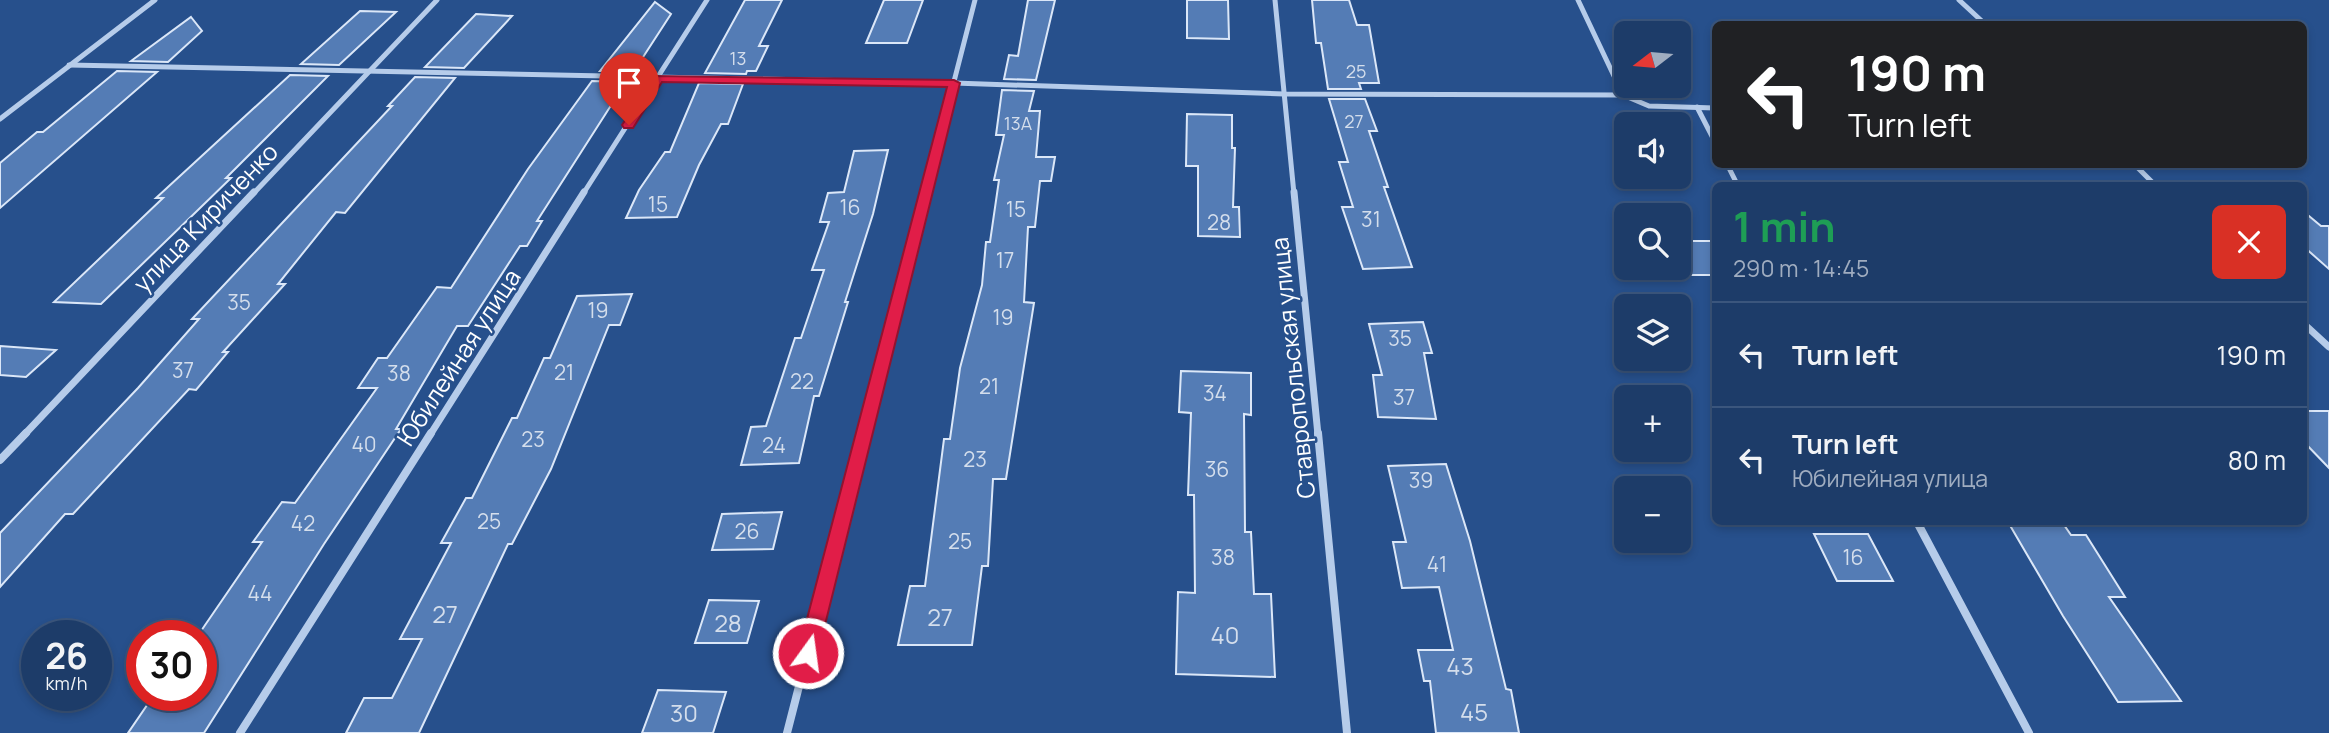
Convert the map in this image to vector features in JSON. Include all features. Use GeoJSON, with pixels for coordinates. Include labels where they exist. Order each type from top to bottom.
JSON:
{"type":"FeatureCollection","features":[{"type":"Feature","properties":{"kind":"street"},"geometry":{"type":"LineString","coordinates":[[0,119],[155,0]]}},
{"type":"Feature","properties":{"kind":"street","name":"улица Кириченко"},"geometry":{"type":"LineString","coordinates":[[0,460],[437,0]]}},
{"type":"Feature","properties":{"kind":"street","name":"Юбилейная улица"},"geometry":{"type":"LineString","coordinates":[[240,733],[707,0]]}},
{"type":"Feature","properties":{"kind":"street"},"geometry":{"type":"LineString","coordinates":[[787,733],[975,0]]}},
{"type":"Feature","properties":{"kind":"street","name":"Ставропольская улица"},"geometry":{"type":"LineString","coordinates":[[1275,0],[1347,733]]}},
{"type":"Feature","properties":{"kind":"street"},"geometry":{"type":"LineString","coordinates":[[1578,0],[1614,76]]}},
{"type":"Feature","properties":{"kind":"street"},"geometry":{"type":"LineString","coordinates":[[1959,0],[1982,21]]}},
{"type":"Feature","properties":{"kind":"street"},"geometry":{"type":"LineString","coordinates":[[69,65],[954,83],[1284,94],[1614,95]]}},
{"type":"Feature","properties":{"kind":"street"},"geometry":{"type":"LineString","coordinates":[[1630,98],[1649,106],[1712,108]]}},
{"type":"Feature","properties":{"kind":"street"},"geometry":{"type":"LineString","coordinates":[[1697,107],[1712,136]]}},
{"type":"Feature","properties":{"kind":"street"},"geometry":{"type":"LineString","coordinates":[[2138,168],[2152,182]]}},
{"type":"Feature","properties":{"kind":"street"},"geometry":{"type":"LineString","coordinates":[[2307,327],[2329,347]]}},
{"type":"Feature","properties":{"kind":"street"},"geometry":{"type":"LineString","coordinates":[[1919,525],[2029,733]]}},
{"type":"Feature","properties":{"kind":"building"},"geometry":{"type":"Polygon","coordinates":[[[745,0],[782,0],[759,46],[768,46],[756,71],[747,71],[746,74],[705,73],[745,0]]]}},
{"type":"Feature","properties":{"kind":"building"},"geometry":{"type":"Polygon","coordinates":[[[884,0],[923,0],[907,43],[866,43],[884,0]]]}},
{"type":"Feature","properties":{"kind":"building"},"geometry":{"type":"Polygon","coordinates":[[[1028,0],[1055,0],[1036,80],[1004,79],[1009,55],[1018,56],[1028,0]]]}},
{"type":"Feature","properties":{"kind":"building"},"geometry":{"type":"Polygon","coordinates":[[[1187,0],[1228,0],[1229,39],[1187,38],[1187,0]]]}},
{"type":"Feature","properties":{"kind":"building"},"geometry":{"type":"Polygon","coordinates":[[[1312,0],[1349,0],[1357,25],[1369,25],[1379,83],[1359,83],[1361,89],[1328,89],[1321,43],[1316,43],[1312,0]]]}},
{"type":"Feature","properties":{"kind":"building"},"geometry":{"type":"Polygon","coordinates":[[[655,2],[671,14],[634,71],[600,71],[655,2]]]}},
{"type":"Feature","properties":{"kind":"building"},"geometry":{"type":"Polygon","coordinates":[[[360,11],[396,12],[339,65],[301,64],[360,11]]]}},
{"type":"Feature","properties":{"kind":"building"},"geometry":{"type":"Polygon","coordinates":[[[476,14],[512,16],[464,68],[425,67],[476,14]]]}},
{"type":"Feature","properties":{"kind":"building"},"geometry":{"type":"Polygon","coordinates":[[[191,17],[202,31],[168,62],[131,61],[191,17]]]}},
{"type":"Feature","properties":{"kind":"building"},"geometry":{"type":"Polygon","coordinates":[[[117,71],[157,72],[0,208],[0,163],[37,132],[43,132],[117,71]]]}},
{"type":"Feature","properties":{"kind":"building"},"geometry":{"type":"Polygon","coordinates":[[[290,75],[328,76],[226,178],[231,178],[101,304],[54,302],[163,198],[156,198],[290,75]]]}},
{"type":"Feature","properties":{"kind":"building"},"geometry":{"type":"Polygon","coordinates":[[[415,77],[455,78],[345,213],[336,212],[278,284],[285,284],[223,352],[228,352],[196,390],[189,389],[73,514],[65,514],[0,587],[0,533],[138,388],[199,319],[192,319],[392,106],[388,106],[415,77]]]}},
{"type":"Feature","properties":{"kind":"building"},"geometry":{"type":"Polygon","coordinates":[[[592,81],[626,82],[537,221],[542,221],[527,246],[520,246],[468,326],[457,326],[396,429],[401,429],[204,733],[128,733],[143,711],[217,711],[217,620],[209,620],[262,542],[253,542],[282,502],[295,503],[377,388],[358,388],[378,358],[387,358],[437,287],[451,288],[528,169],[592,81]]]}},
{"type":"Feature","properties":{"kind":"building"},"geometry":{"type":"Polygon","coordinates":[[[699,83],[743,84],[728,124],[721,124],[699,165],[677,217],[626,218],[639,190],[665,152],[670,152],[699,83]]]}},
{"type":"Feature","properties":{"kind":"building"},"geometry":{"type":"Polygon","coordinates":[[[1002,90],[1034,91],[1029,111],[1040,111],[1036,157],[1055,157],[1051,181],[1040,181],[1035,227],[1028,227],[1024,302],[1034,303],[1006,479],[993,479],[988,566],[982,566],[972,645],[898,645],[910,586],[925,586],[944,439],[950,439],[960,368],[982,285],[986,242],[990,242],[999,180],[994,180],[1004,135],[996,135],[1002,90]]]}},
{"type":"Feature","properties":{"kind":"building"},"geometry":{"type":"Polygon","coordinates":[[[1329,99],[1365,99],[1377,131],[1369,131],[1388,187],[1384,187],[1412,267],[1363,269],[1342,207],[1353,207],[1339,162],[1348,162],[1329,99]]]}},
{"type":"Feature","properties":{"kind":"building"},"geometry":{"type":"Polygon","coordinates":[[[1187,114],[1232,115],[1232,148],[1235,148],[1233,207],[1239,207],[1240,237],[1198,236],[1198,166],[1186,166],[1187,114]]]}},
{"type":"Feature","properties":{"kind":"building"},"geometry":{"type":"Polygon","coordinates":[[[888,150],[873,214],[845,302],[848,302],[819,396],[814,396],[799,463],[741,465],[751,427],[766,426],[795,338],[801,338],[824,270],[812,270],[829,222],[820,222],[828,193],[844,192],[854,151],[888,150]]]}},
{"type":"Feature","properties":{"kind":"building"},"geometry":{"type":"Polygon","coordinates":[[[2307,214],[2321,226],[2329,226],[2329,269],[2307,250],[2307,214]]]}},
{"type":"Feature","properties":{"kind":"building"},"geometry":{"type":"Polygon","coordinates":[[[1691,241],[1712,241],[1712,275],[1691,275],[1691,241]]]}},
{"type":"Feature","properties":{"kind":"building"},"geometry":{"type":"Polygon","coordinates":[[[632,294],[620,325],[609,325],[551,469],[512,544],[508,544],[419,733],[346,733],[364,698],[392,698],[422,639],[400,639],[451,543],[441,543],[466,498],[472,498],[512,418],[517,418],[544,358],[550,358],[577,296],[632,294]]]}},
{"type":"Feature","properties":{"kind":"building"},"geometry":{"type":"Polygon","coordinates":[[[1423,322],[1432,353],[1424,353],[1436,419],[1378,417],[1373,375],[1382,375],[1369,324],[1423,322]]]}},
{"type":"Feature","properties":{"kind":"building"},"geometry":{"type":"Polygon","coordinates":[[[0,346],[56,350],[26,377],[0,375],[0,346]]]}},
{"type":"Feature","properties":{"kind":"building"},"geometry":{"type":"Polygon","coordinates":[[[1181,371],[1251,373],[1251,415],[1244,414],[1245,532],[1251,532],[1254,594],[1271,594],[1275,677],[1176,674],[1178,592],[1195,593],[1194,495],[1188,495],[1191,413],[1179,412],[1181,371]]]}},
{"type":"Feature","properties":{"kind":"building"},"geometry":{"type":"Polygon","coordinates":[[[2307,411],[2329,411],[2329,468],[2307,445],[2307,411]]]}},
{"type":"Feature","properties":{"kind":"building"},"geometry":{"type":"Polygon","coordinates":[[[1446,464],[1470,541],[1506,689],[1511,690],[1519,733],[1436,733],[1430,681],[1424,681],[1418,650],[1453,650],[1439,587],[1402,588],[1393,542],[1406,542],[1388,466],[1446,464]]]}},
{"type":"Feature","properties":{"kind":"building"},"geometry":{"type":"Polygon","coordinates":[[[782,512],[773,549],[712,550],[722,514],[782,512]]]}},
{"type":"Feature","properties":{"kind":"building"},"geometry":{"type":"Polygon","coordinates":[[[2010,525],[2064,525],[2071,535],[2086,535],[2125,597],[2109,597],[2181,701],[2118,702],[2010,525]]]}},
{"type":"Feature","properties":{"kind":"building"},"geometry":{"type":"Polygon","coordinates":[[[1814,534],[1868,534],[1893,581],[1837,581],[1814,534]]]}},
{"type":"Feature","properties":{"kind":"building"},"geometry":{"type":"Polygon","coordinates":[[[709,600],[759,601],[747,643],[695,643],[709,600]]]}},
{"type":"Feature","properties":{"kind":"building"},"geometry":{"type":"Polygon","coordinates":[[[658,690],[726,692],[713,733],[642,733],[658,690]]]}},
{"type":"Feature","properties":{"kind":"route"},"geometry":{"type":"LineString","coordinates":[[629,125],[659,79],[954,83],[808,653]]}}]}
